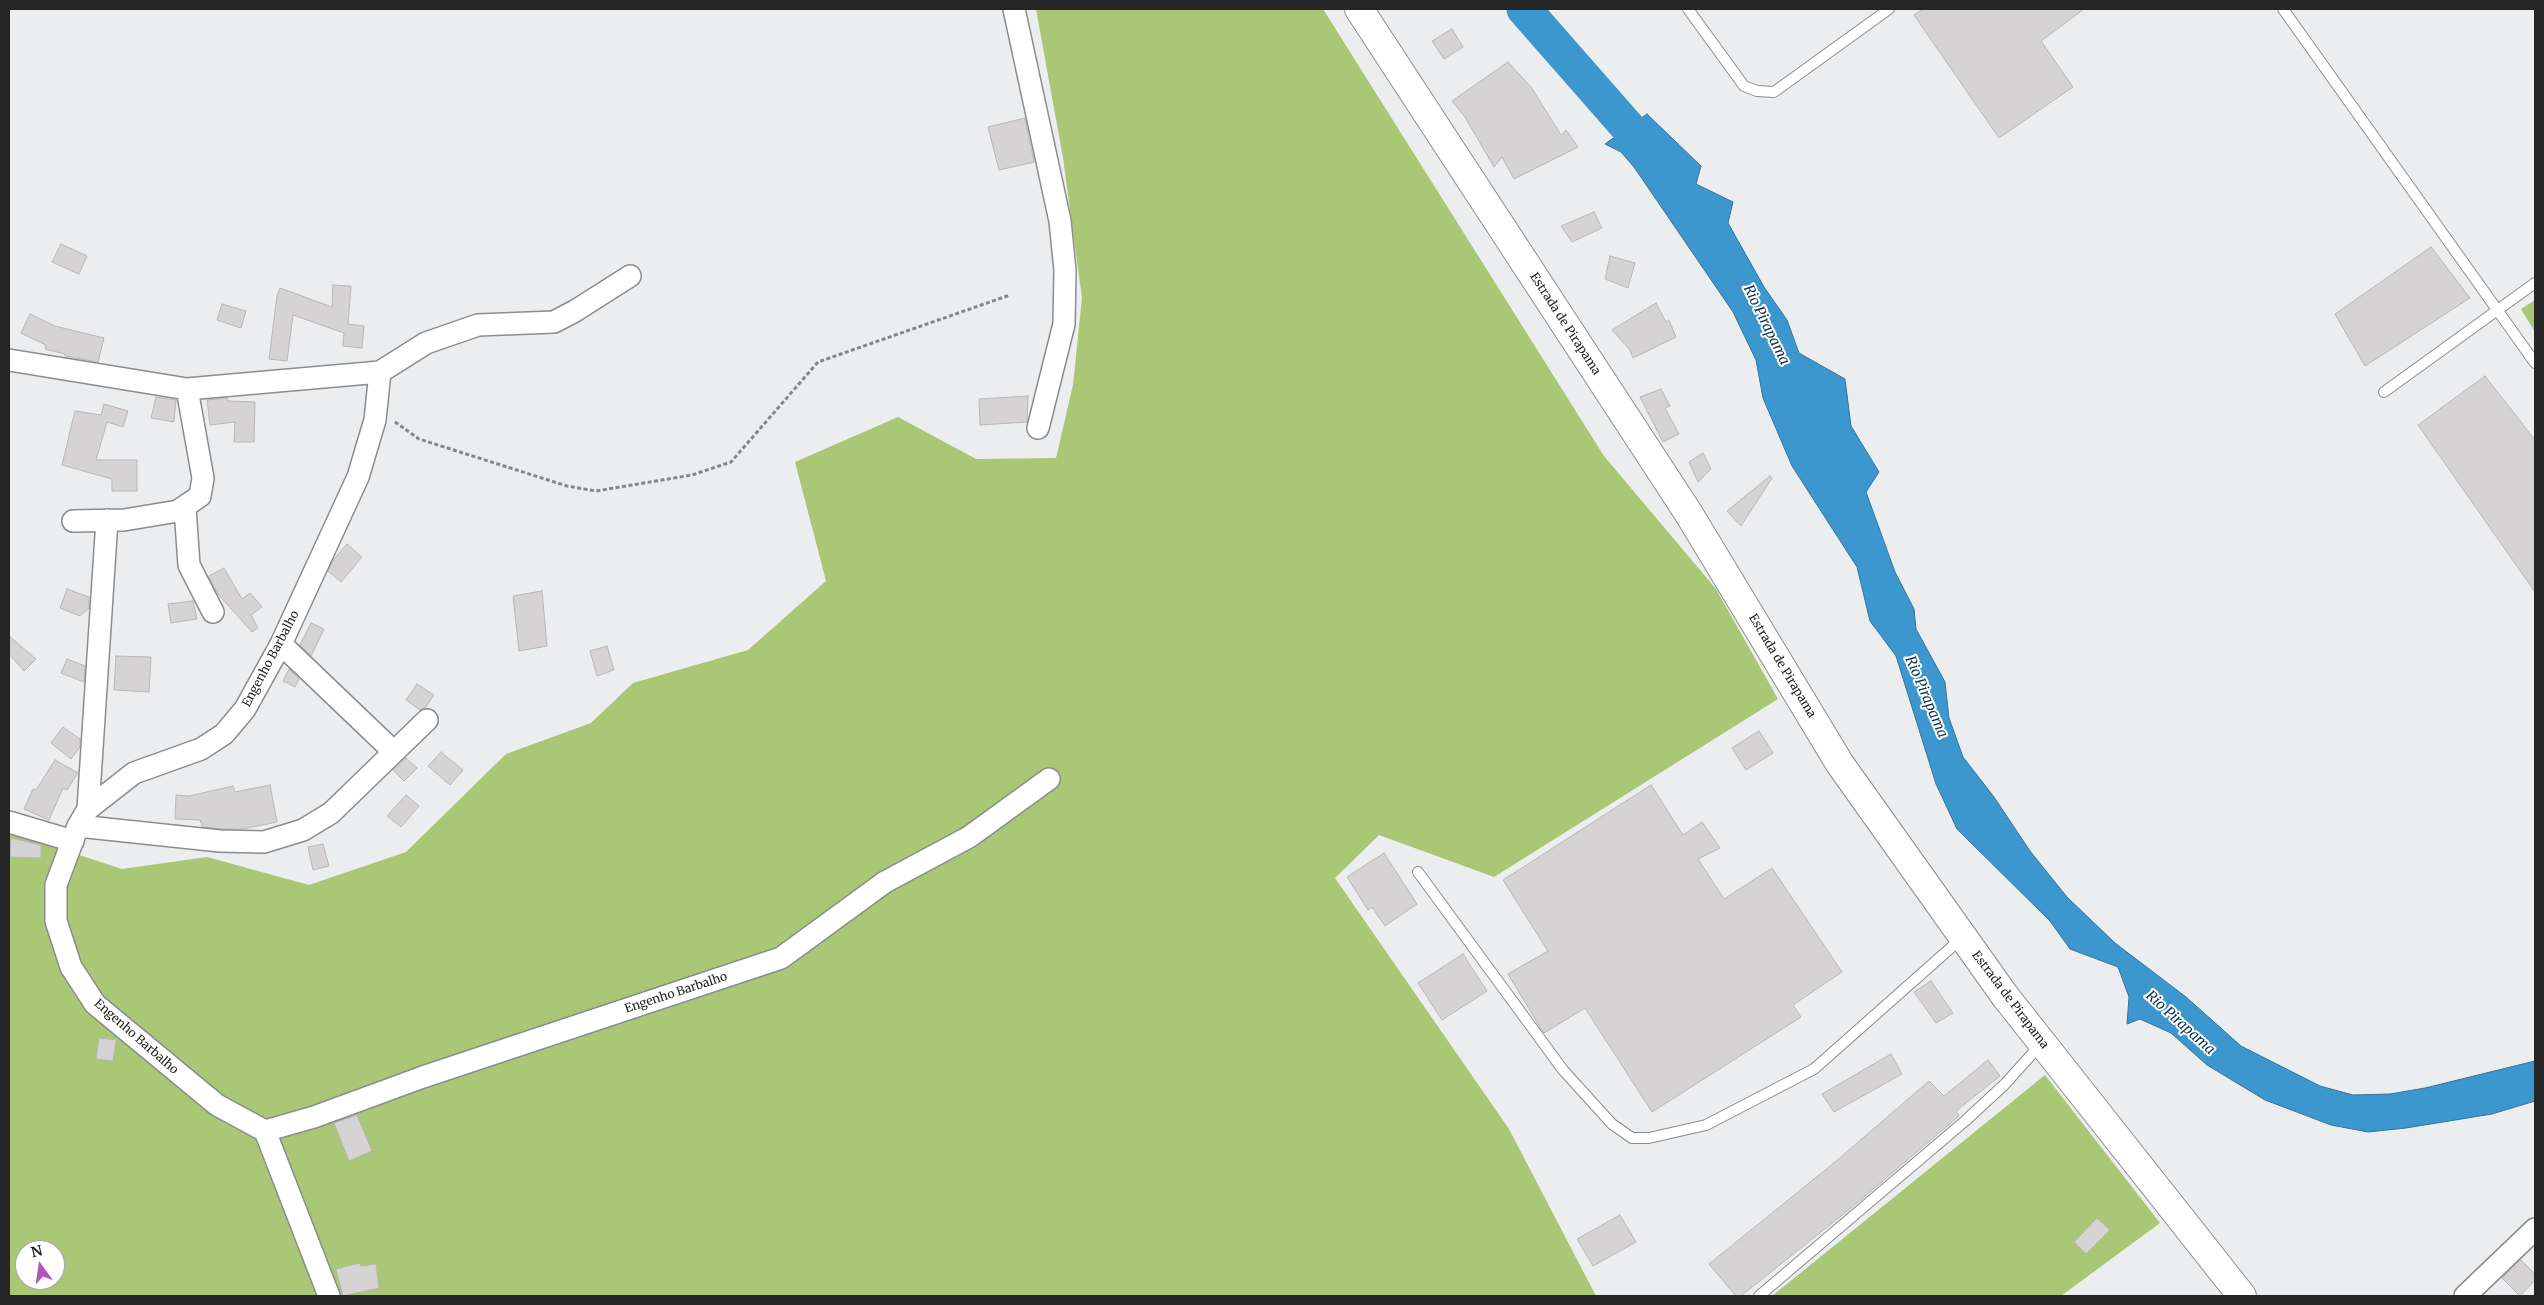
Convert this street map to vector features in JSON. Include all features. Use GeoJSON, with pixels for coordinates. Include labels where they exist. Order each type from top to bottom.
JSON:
{"type":"FeatureCollection","features":[{"type":"Feature","properties":{"kind":"main road","name":"Estrada de Pirapama"},"geometry":{"type":"LineString","coordinates":[[1360,9],[1689,514],[1840,764],[1962,937],[2042,1043],[2242,1296]]}},
{"type":"Feature","properties":{"kind":"street"},"geometry":{"type":"LineString","coordinates":[[1014,9],[1060,221],[1065,270],[1064,324],[1038,428]]}},
{"type":"Feature","properties":{"kind":"street"},"geometry":{"type":"LineString","coordinates":[[9,360],[187,389],[380,372],[426,343],[478,325],[554,322],[576,311],[630,276]]}},
{"type":"Feature","properties":{"kind":"street","name":"Engenho Barbalho"},"geometry":{"type":"LineString","coordinates":[[380,372],[376,409],[358,478],[281,644],[245,709],[224,734],[202,749],[134,773],[80,825],[56,885],[56,921],[71,967],[95,1004],[217,1106],[265,1131],[314,1117],[423,1078],[781,958],[885,882],[969,837],[1049,779]]}},
{"type":"Feature","properties":{"kind":"street"},"geometry":{"type":"LineString","coordinates":[[73,520],[124,520],[185,508],[200,496],[203,478],[187,389]]}},
{"type":"Feature","properties":{"kind":"street"},"geometry":{"type":"LineString","coordinates":[[185,508],[189,565],[213,612]]}},
{"type":"Feature","properties":{"kind":"street"},"geometry":{"type":"LineString","coordinates":[[80,825],[107,520]]}},
{"type":"Feature","properties":{"kind":"street"},"geometry":{"type":"LineString","coordinates":[[281,644],[394,752]]}},
{"type":"Feature","properties":{"kind":"street"},"geometry":{"type":"LineString","coordinates":[[9,822],[80,825],[211,840],[264,842],[303,830],[331,813],[426,720]]}},
{"type":"Feature","properties":{"kind":"street"},"geometry":{"type":"LineString","coordinates":[[265,1131],[329,1296]]}},
{"type":"Feature","properties":{"kind":"street"},"geometry":{"type":"LineString","coordinates":[[2465,1296],[2535,1229]]}},
{"type":"Feature","properties":{"kind":"lane"},"geometry":{"type":"LineString","coordinates":[[1688,9],[1744,86],[1757,92],[1774,92],[1889,9]]}},
{"type":"Feature","properties":{"kind":"lane"},"geometry":{"type":"LineString","coordinates":[[2283,9],[2535,363]]}},
{"type":"Feature","properties":{"kind":"lane"},"geometry":{"type":"LineString","coordinates":[[2384,392],[2535,283]]}},
{"type":"Feature","properties":{"kind":"lane"},"geometry":{"type":"LineString","coordinates":[[1418,872],[1563,1070],[1612,1124],[1632,1138],[1649,1138],[1706,1125],[1814,1070],[1962,937]]}},
{"type":"Feature","properties":{"kind":"lane"},"geometry":{"type":"LineString","coordinates":[[1759,1296],[1965,1121],[2005,1084],[2042,1043]]}},
{"type":"Feature","properties":{"kind":"path"},"geometry":{"type":"LineString","coordinates":[[376,409],[419,439],[568,486],[596,491],[692,475],[731,462],[818,362],[1010,294]]}},
{"type":"Feature","properties":{"kind":"green space"},"geometry":{"type":"Polygon","coordinates":[[[1036,9],[1323,9],[1604,456],[1716,589],[1778,699],[1494,877],[1379,835],[1335,878],[1509,1129],[1596,1296],[9,1296],[9,832],[122,869],[207,857],[309,885],[406,852],[506,754],[591,723],[633,683],[748,650],[826,581],[795,462],[898,417],[976,459],[1056,458],[1073,385],[1082,298],[1063,158],[1036,9]]]}},
{"type":"Feature","properties":{"kind":"green space"},"geometry":{"type":"Polygon","coordinates":[[[2535,300],[2535,332],[2521,309],[2535,300]]]}},
{"type":"Feature","properties":{"kind":"green space"},"geometry":{"type":"Polygon","coordinates":[[[2045,1075],[2160,1223],[2061,1296],[1772,1296],[2045,1075]]]}},
{"type":"Feature","properties":{"kind":"water"},"geometry":{"type":"Polygon","coordinates":[[[1647,114],[1701,166],[1696,184],[1733,202],[1728,223],[1764,287],[1787,320],[1799,353],[1845,379],[1851,426],[1879,472],[1866,492],[1895,572],[1914,609],[1916,629],[1945,682],[1949,718],[1963,757],[1994,797],[2030,851],[2067,897],[2115,943],[2186,997],[2241,1046],[2320,1086],[2353,1095],[2390,1094],[2425,1088],[2535,1061],[2535,1101],[2492,1114],[2406,1128],[2368,1132],[2331,1125],[2265,1100],[2207,1065],[2171,1033],[2140,1019],[2127,1024],[2129,997],[2118,967],[2070,949],[2050,921],[1957,829],[1936,784],[1896,656],[1870,621],[1857,567],[1792,466],[1763,398],[1756,360],[1733,312],[1634,167],[1621,152],[1605,144],[1647,114]]]}},
{"type":"Feature","properties":{"kind":"building"},"geometry":{"type":"Polygon","coordinates":[[[1923,9],[2084,9],[2041,41],[2073,87],[1999,138],[1914,15],[1923,9]]]}},
{"type":"Feature","properties":{"kind":"building"},"geometry":{"type":"Polygon","coordinates":[[[1452,29],[1463,47],[1444,59],[1432,41],[1452,29]]]}},
{"type":"Feature","properties":{"kind":"building"},"geometry":{"type":"Polygon","coordinates":[[[1508,62],[1531,87],[1561,135],[1566,130],[1578,147],[1514,179],[1502,157],[1494,167],[1465,117],[1452,101],[1508,62]]]}},
{"type":"Feature","properties":{"kind":"building"},"geometry":{"type":"Polygon","coordinates":[[[1025,118],[1034,162],[999,170],[988,127],[1025,118]]]}},
{"type":"Feature","properties":{"kind":"building"},"geometry":{"type":"Polygon","coordinates":[[[1594,212],[1602,228],[1572,242],[1561,226],[1594,212]]]}},
{"type":"Feature","properties":{"kind":"building"},"geometry":{"type":"Polygon","coordinates":[[[61,244],[87,256],[79,274],[52,262],[61,244]]]}},
{"type":"Feature","properties":{"kind":"building"},"geometry":{"type":"Polygon","coordinates":[[[2431,247],[2470,298],[2365,366],[2335,314],[2431,247]]]}},
{"type":"Feature","properties":{"kind":"building"},"geometry":{"type":"Polygon","coordinates":[[[1610,256],[1635,263],[1628,288],[1605,279],[1610,256]]]}},
{"type":"Feature","properties":{"kind":"building"},"geometry":{"type":"Polygon","coordinates":[[[333,285],[351,286],[348,324],[364,326],[362,348],[343,346],[344,333],[293,315],[287,361],[269,359],[277,296],[280,288],[332,307],[333,285]]]}},
{"type":"Feature","properties":{"kind":"building"},"geometry":{"type":"Polygon","coordinates":[[[1656,303],[1666,322],[1669,320],[1676,337],[1633,358],[1630,350],[1612,330],[1656,303]]]}},
{"type":"Feature","properties":{"kind":"building"},"geometry":{"type":"Polygon","coordinates":[[[222,304],[246,311],[241,328],[217,320],[222,304]]]}},
{"type":"Feature","properties":{"kind":"building"},"geometry":{"type":"Polygon","coordinates":[[[30,314],[55,326],[104,338],[98,362],[65,356],[65,354],[45,349],[46,345],[21,333],[30,314]]]}},
{"type":"Feature","properties":{"kind":"building"},"geometry":{"type":"Polygon","coordinates":[[[2485,376],[2535,440],[2535,592],[2418,425],[2485,376]]]}},
{"type":"Feature","properties":{"kind":"building"},"geometry":{"type":"Polygon","coordinates":[[[1661,389],[1670,406],[1665,408],[1679,434],[1663,442],[1640,397],[1661,389]]]}},
{"type":"Feature","properties":{"kind":"building"},"geometry":{"type":"Polygon","coordinates":[[[1028,396],[1027,422],[980,425],[979,399],[1028,396]]]}},
{"type":"Feature","properties":{"kind":"building"},"geometry":{"type":"Polygon","coordinates":[[[156,397],[176,400],[174,422],[151,418],[156,397]]]}},
{"type":"Feature","properties":{"kind":"building"},"geometry":{"type":"Polygon","coordinates":[[[227,398],[228,401],[255,402],[254,442],[234,442],[235,422],[210,425],[207,400],[227,398]]]}},
{"type":"Feature","properties":{"kind":"building"},"geometry":{"type":"Polygon","coordinates":[[[104,404],[128,411],[123,427],[107,422],[96,460],[137,460],[137,491],[112,491],[112,479],[62,465],[75,411],[101,415],[104,404]]]}},
{"type":"Feature","properties":{"kind":"building"},"geometry":{"type":"Polygon","coordinates":[[[1703,453],[1711,469],[1698,482],[1689,462],[1703,453]]]}},
{"type":"Feature","properties":{"kind":"building"},"geometry":{"type":"Polygon","coordinates":[[[1770,476],[1772,478],[1741,526],[1727,511],[1770,476]]]}},
{"type":"Feature","properties":{"kind":"building"},"geometry":{"type":"Polygon","coordinates":[[[347,544],[362,557],[341,582],[328,571],[334,559],[347,544]]]}},
{"type":"Feature","properties":{"kind":"building"},"geometry":{"type":"Polygon","coordinates":[[[224,568],[242,599],[250,593],[262,607],[251,615],[258,628],[252,632],[217,593],[209,576],[224,568]]]}},
{"type":"Feature","properties":{"kind":"building"},"geometry":{"type":"Polygon","coordinates":[[[67,589],[89,597],[89,608],[80,616],[60,608],[67,589]]]}},
{"type":"Feature","properties":{"kind":"building"},"geometry":{"type":"Polygon","coordinates":[[[542,591],[547,646],[519,651],[513,596],[542,591]]]}},
{"type":"Feature","properties":{"kind":"building"},"geometry":{"type":"Polygon","coordinates":[[[193,601],[197,619],[171,623],[168,604],[193,601]]]}},
{"type":"Feature","properties":{"kind":"building"},"geometry":{"type":"Polygon","coordinates":[[[311,623],[324,629],[311,656],[300,645],[311,623]]]}},
{"type":"Feature","properties":{"kind":"building"},"geometry":{"type":"Polygon","coordinates":[[[9,636],[36,659],[24,671],[9,654],[9,636]]]}},
{"type":"Feature","properties":{"kind":"building"},"geometry":{"type":"Polygon","coordinates":[[[607,646],[614,670],[597,676],[590,651],[607,646]]]}},
{"type":"Feature","properties":{"kind":"building"},"geometry":{"type":"Polygon","coordinates":[[[116,656],[151,657],[149,692],[114,690],[116,656]]]}},
{"type":"Feature","properties":{"kind":"building"},"geometry":{"type":"Polygon","coordinates":[[[67,659],[85,666],[84,682],[61,673],[67,659]]]}},
{"type":"Feature","properties":{"kind":"building"},"geometry":{"type":"Polygon","coordinates":[[[289,669],[299,679],[295,687],[283,681],[289,669]]]}},
{"type":"Feature","properties":{"kind":"building"},"geometry":{"type":"Polygon","coordinates":[[[417,684],[434,695],[425,708],[420,710],[406,700],[417,684]]]}},
{"type":"Feature","properties":{"kind":"building"},"geometry":{"type":"Polygon","coordinates":[[[63,727],[80,739],[80,747],[71,759],[51,743],[63,727]]]}},
{"type":"Feature","properties":{"kind":"building"},"geometry":{"type":"Polygon","coordinates":[[[1759,731],[1773,753],[1746,770],[1732,748],[1759,731]]]}},
{"type":"Feature","properties":{"kind":"building"},"geometry":{"type":"Polygon","coordinates":[[[441,752],[463,770],[450,785],[428,766],[441,752]]]}},
{"type":"Feature","properties":{"kind":"building"},"geometry":{"type":"Polygon","coordinates":[[[406,758],[417,768],[404,781],[393,770],[406,758]]]}},
{"type":"Feature","properties":{"kind":"building"},"geometry":{"type":"Polygon","coordinates":[[[55,760],[78,773],[67,790],[63,788],[49,820],[24,809],[33,789],[36,790],[55,760]]]}},
{"type":"Feature","properties":{"kind":"building"},"geometry":{"type":"Polygon","coordinates":[[[270,785],[277,822],[243,829],[221,829],[203,827],[200,820],[175,819],[176,795],[189,796],[233,786],[235,792],[270,785]]]}},
{"type":"Feature","properties":{"kind":"building"},"geometry":{"type":"Polygon","coordinates":[[[1651,785],[1683,835],[1702,822],[1720,848],[1698,859],[1724,899],[1772,868],[1842,972],[1793,1005],[1801,1017],[1652,1112],[1585,1008],[1544,1033],[1540,1027],[1508,974],[1548,951],[1503,880],[1651,785]]]}},
{"type":"Feature","properties":{"kind":"building"},"geometry":{"type":"Polygon","coordinates":[[[406,795],[419,806],[401,827],[387,816],[406,795]]]}},
{"type":"Feature","properties":{"kind":"building"},"geometry":{"type":"Polygon","coordinates":[[[11,838],[41,845],[41,858],[10,857],[11,838]]]}},
{"type":"Feature","properties":{"kind":"building"},"geometry":{"type":"Polygon","coordinates":[[[323,844],[329,866],[313,870],[308,847],[323,844]]]}},
{"type":"Feature","properties":{"kind":"building"},"geometry":{"type":"Polygon","coordinates":[[[1384,853],[1417,904],[1385,926],[1372,907],[1368,910],[1347,877],[1384,853]]]}},
{"type":"Feature","properties":{"kind":"building"},"geometry":{"type":"Polygon","coordinates":[[[1463,954],[1487,991],[1442,1020],[1418,983],[1463,954]]]}},
{"type":"Feature","properties":{"kind":"building"},"geometry":{"type":"Polygon","coordinates":[[[1931,981],[1953,1013],[1936,1023],[1914,992],[1931,981]]]}},
{"type":"Feature","properties":{"kind":"building"},"geometry":{"type":"Polygon","coordinates":[[[99,1038],[116,1040],[113,1061],[96,1059],[99,1038]]]}},
{"type":"Feature","properties":{"kind":"building"},"geometry":{"type":"Polygon","coordinates":[[[1891,1054],[1902,1074],[1834,1112],[1822,1094],[1891,1054]]]}},
{"type":"Feature","properties":{"kind":"building"},"geometry":{"type":"Polygon","coordinates":[[[1988,1060],[2000,1076],[1956,1111],[1959,1116],[1851,1208],[1741,1296],[1736,1296],[1709,1264],[1835,1162],[1929,1081],[1944,1096],[1988,1060]]]}},
{"type":"Feature","properties":{"kind":"building"},"geometry":{"type":"Polygon","coordinates":[[[357,1115],[372,1151],[349,1161],[334,1123],[357,1115]]]}},
{"type":"Feature","properties":{"kind":"building"},"geometry":{"type":"Polygon","coordinates":[[[1620,1215],[1636,1242],[1593,1266],[1577,1239],[1620,1215]]]}},
{"type":"Feature","properties":{"kind":"building"},"geometry":{"type":"Polygon","coordinates":[[[2097,1218],[2110,1230],[2086,1254],[2074,1242],[2097,1218]]]}},
{"type":"Feature","properties":{"kind":"building"},"geometry":{"type":"Polygon","coordinates":[[[2521,1260],[2535,1274],[2535,1280],[2520,1296],[2502,1278],[2521,1260]]]}},
{"type":"Feature","properties":{"kind":"building"},"geometry":{"type":"Polygon","coordinates":[[[360,1263],[361,1266],[376,1264],[379,1288],[343,1296],[336,1269],[360,1263]]]}},
{"type":"Feature","properties":{"kind":"waterway","name":"Rio Pirapama"},"geometry":{"type":"LineString","coordinates":[[1524,9],[1660,164]]}}]}
